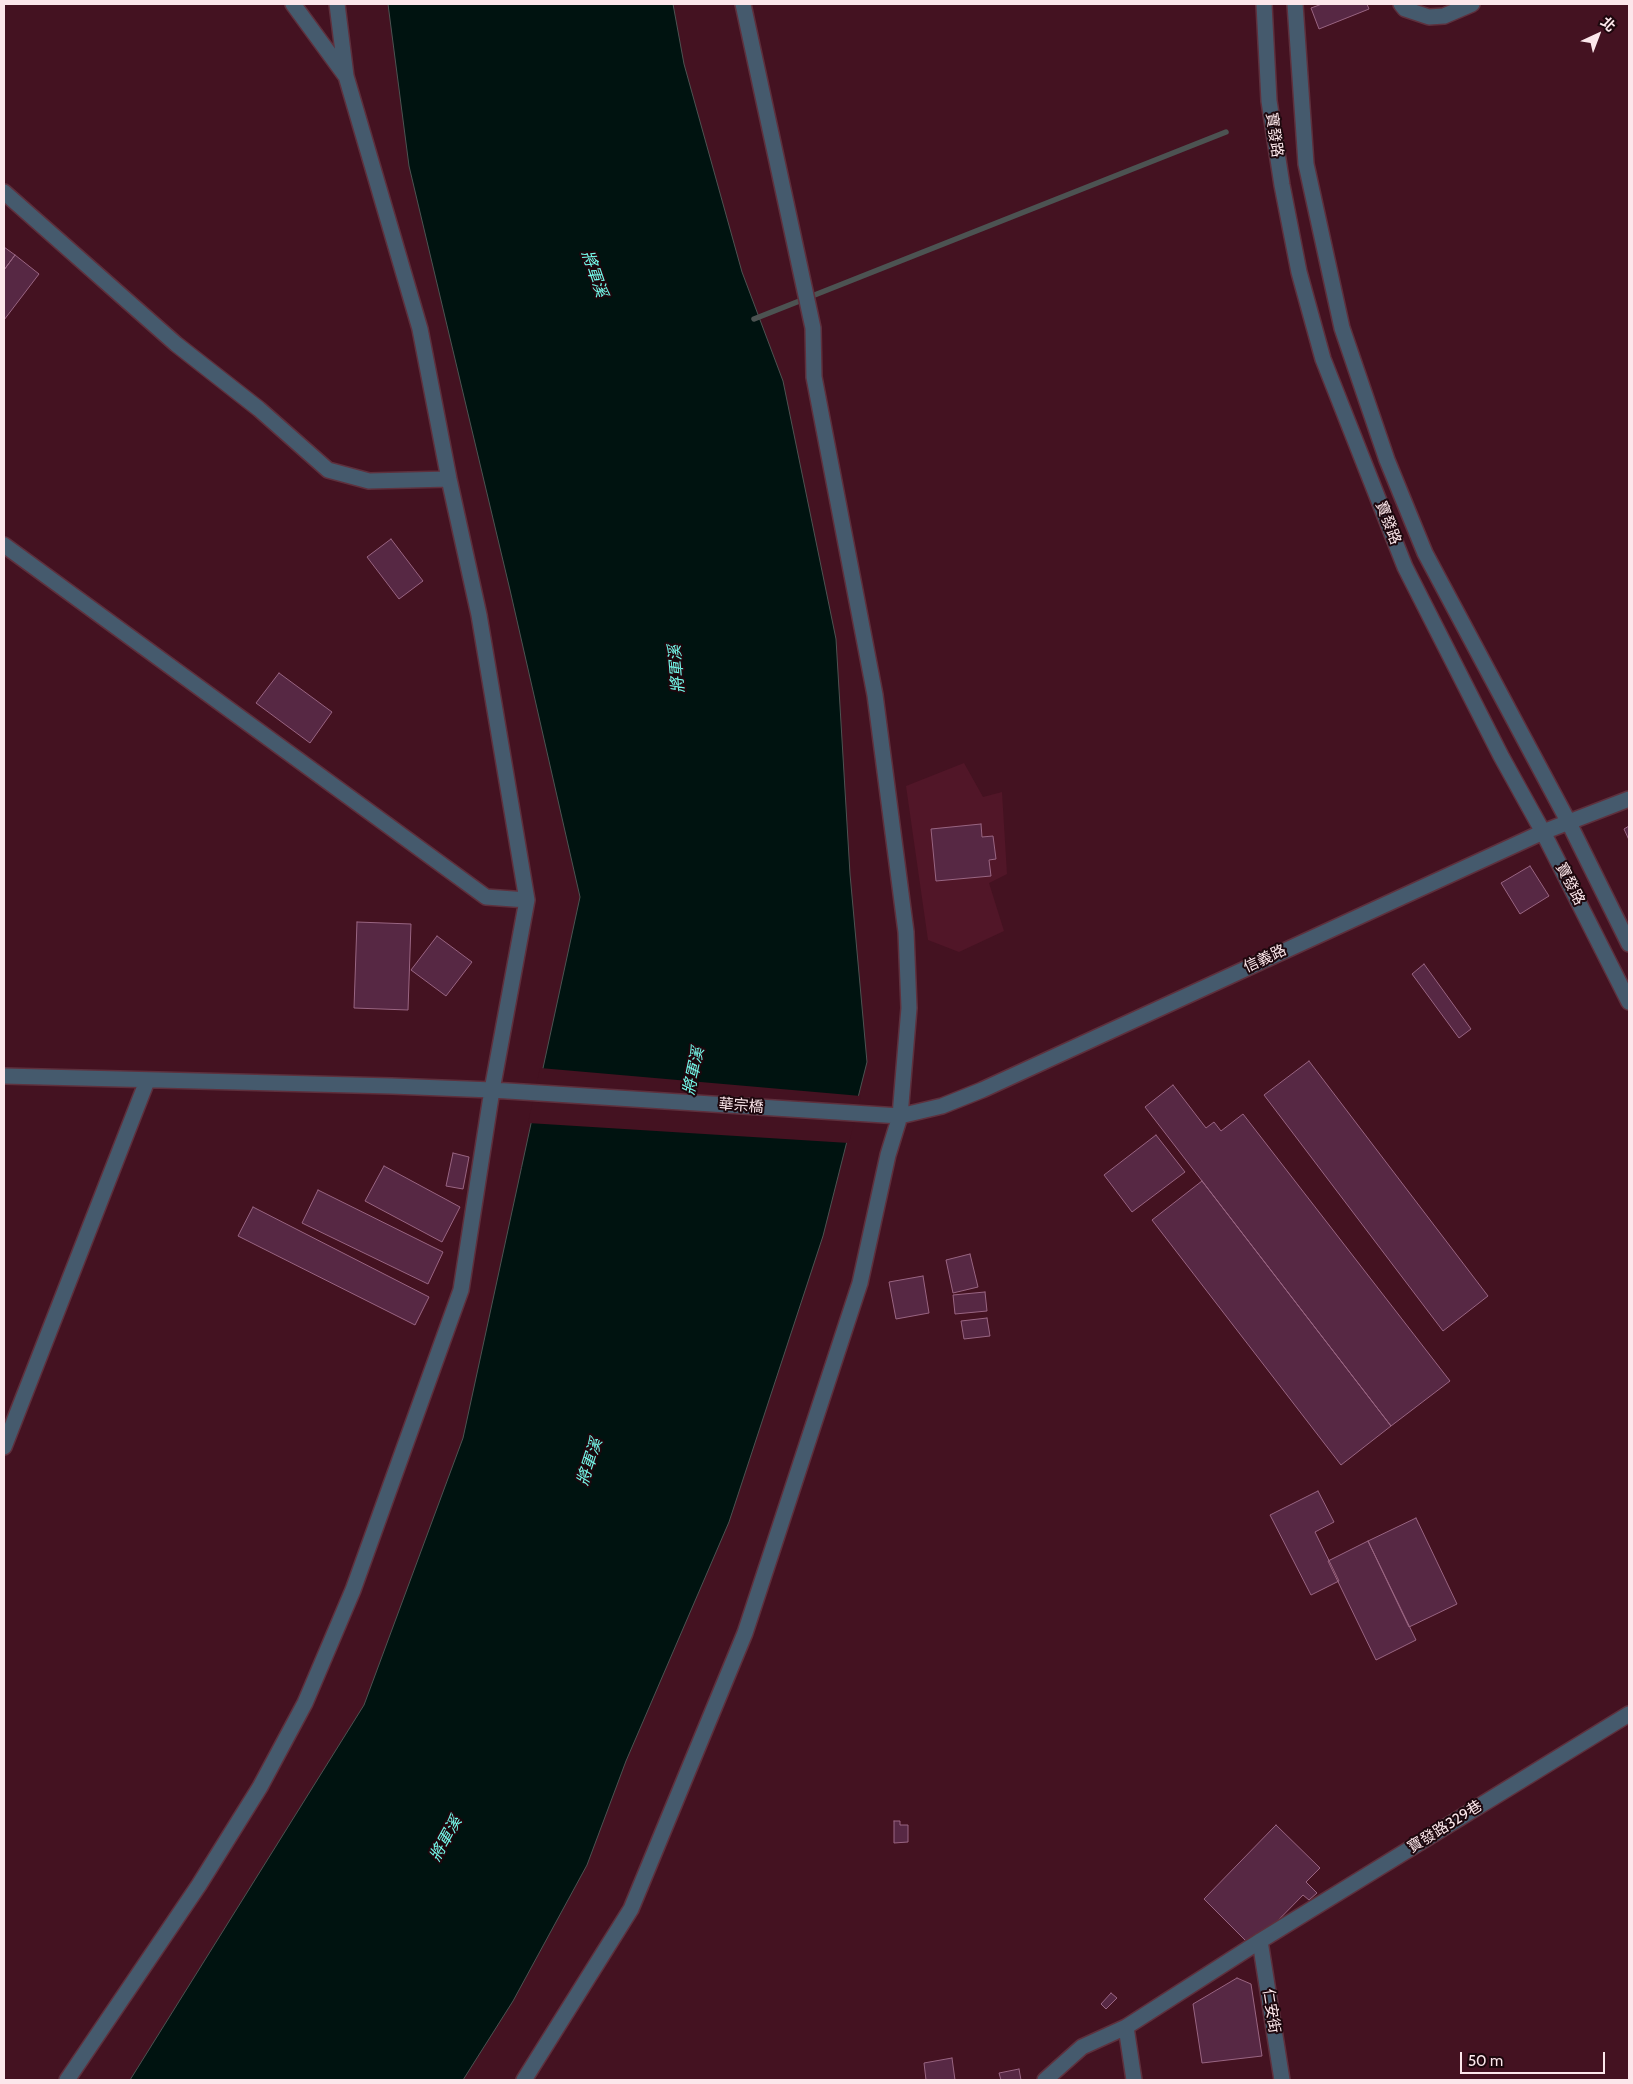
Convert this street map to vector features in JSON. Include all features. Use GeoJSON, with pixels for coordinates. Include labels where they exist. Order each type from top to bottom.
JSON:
{"type":"FeatureCollection","features":[{"type":"Feature","properties":{"kind":"street"},"geometry":{"type":"LineString","coordinates":[[294,4],[346,76]]}},
{"type":"Feature","properties":{"kind":"street"},"geometry":{"type":"LineString","coordinates":[[67,2080],[199,1885],[260,1787],[305,1704],[353,1590],[461,1290],[492,1090],[527,900],[479,615],[449,479],[420,329],[346,76],[337,4]]}},
{"type":"Feature","properties":{"kind":"street"},"geometry":{"type":"LineString","coordinates":[[524,2080],[631,1909],[746,1633],[860,1283],[888,1155],[900,1116],[909,1008],[906,932],[875,695],[814,377],[813,328],[743,4]]}},
{"type":"Feature","properties":{"kind":"street","name":"寶發路"},"geometry":{"type":"LineString","coordinates":[[1264,4],[1269,101],[1282,185],[1299,272],[1323,359],[1405,567],[1629,1002]]}},
{"type":"Feature","properties":{"kind":"street","name":"寶發路"},"geometry":{"type":"LineString","coordinates":[[1295,4],[1306,164],[1342,328],[1387,460],[1425,553],[1568,821],[1629,944]]}},
{"type":"Feature","properties":{"kind":"street"},"geometry":{"type":"LineString","coordinates":[[1400,4],[1405,9],[1429,17],[1444,16],[1472,4]]}},
{"type":"Feature","properties":{"kind":"street"},"geometry":{"type":"LineString","coordinates":[[4,192],[176,344],[259,410],[328,470],[369,481],[449,479]]}},
{"type":"Feature","properties":{"kind":"street"},"geometry":{"type":"LineString","coordinates":[[4,545],[486,897],[527,900]]}},
{"type":"Feature","properties":{"kind":"street","name":"信義路"},"geometry":{"type":"LineString","coordinates":[[900,1116],[942,1106],[982,1090],[1543,832],[1629,799]]}},
{"type":"Feature","properties":{"kind":"street","name":"華宗橋"},"geometry":{"type":"LineString","coordinates":[[4,1076],[492,1090],[900,1116]]}},
{"type":"Feature","properties":{"kind":"street"},"geometry":{"type":"LineString","coordinates":[[4,1447],[147,1081]]}},
{"type":"Feature","properties":{"kind":"street","name":"寶發路329巷"},"geometry":{"type":"LineString","coordinates":[[1045,2080],[1082,2048],[1126,2027],[1260,1941],[1629,1714]]}},
{"type":"Feature","properties":{"kind":"street","name":"仁安街"},"geometry":{"type":"LineString","coordinates":[[1260,1941],[1282,2080]]}},
{"type":"Feature","properties":{"kind":"street"},"geometry":{"type":"LineString","coordinates":[[1126,2027],[1134,2080]]}},
{"type":"Feature","properties":{"kind":"shaded area"},"geometry":{"type":"Polygon","coordinates":[[[964,763],[983,797],[1002,792],[1007,874],[989,883],[1004,931],[959,952],[928,940],[906,786],[964,763]]]}},
{"type":"Feature","properties":{"kind":"water","name":"將軍溪"},"geometry":{"type":"Polygon","coordinates":[[[388,4],[673,4],[684,64],[742,272],[783,381],[836,639],[850,874],[867,1062],[823,1236],[729,1522],[626,1761],[587,1865],[513,2001],[463,2080],[130,2080],[364,1705],[463,1438],[580,897],[510,590],[409,166],[388,4]]]}},
{"type":"Feature","properties":{"kind":"pier"},"geometry":{"type":"Polygon","coordinates":[[[540,1068],[861,1096],[849,1143],[528,1123],[540,1068]]]}},
{"type":"Feature","properties":{"kind":"building"},"geometry":{"type":"Polygon","coordinates":[[[1322,4],[1367,4],[1369,9],[1319,29],[1311,8],[1322,4]]]}},
{"type":"Feature","properties":{"kind":"building"},"geometry":{"type":"Polygon","coordinates":[[[4,247],[15,255],[4,270],[4,247]]]}},
{"type":"Feature","properties":{"kind":"building"},"geometry":{"type":"Polygon","coordinates":[[[15,255],[39,274],[4,320],[4,270],[15,255]]]}},
{"type":"Feature","properties":{"kind":"building"},"geometry":{"type":"Polygon","coordinates":[[[391,539],[423,581],[399,599],[367,557],[391,539]]]}},
{"type":"Feature","properties":{"kind":"building"},"geometry":{"type":"Polygon","coordinates":[[[279,673],[332,712],[310,743],[256,703],[279,673]]]}},
{"type":"Feature","properties":{"kind":"building"},"geometry":{"type":"Polygon","coordinates":[[[981,824],[982,837],[993,836],[996,859],[989,860],[991,876],[936,881],[931,829],[981,824]]]}},
{"type":"Feature","properties":{"kind":"building"},"geometry":{"type":"Polygon","coordinates":[[[1629,826],[1629,840],[1624,829],[1629,826]]]}},
{"type":"Feature","properties":{"kind":"building"},"geometry":{"type":"Polygon","coordinates":[[[1530,866],[1549,896],[1520,914],[1501,883],[1530,866]]]}},
{"type":"Feature","properties":{"kind":"building"},"geometry":{"type":"Polygon","coordinates":[[[357,922],[411,924],[408,1010],[354,1008],[357,922]]]}},
{"type":"Feature","properties":{"kind":"building"},"geometry":{"type":"Polygon","coordinates":[[[437,936],[472,962],[446,996],[411,970],[437,936]]]}},
{"type":"Feature","properties":{"kind":"building"},"geometry":{"type":"Polygon","coordinates":[[[1424,964],[1471,1029],[1459,1038],[1412,974],[1424,964]]]}},
{"type":"Feature","properties":{"kind":"building"},"geometry":{"type":"Polygon","coordinates":[[[1309,1061],[1488,1296],[1443,1331],[1264,1095],[1309,1061]]]}},
{"type":"Feature","properties":{"kind":"building"},"geometry":{"type":"Polygon","coordinates":[[[1173,1085],[1206,1128],[1214,1122],[1221,1131],[1243,1114],[1450,1381],[1391,1426],[1145,1107],[1173,1085]]]}},
{"type":"Feature","properties":{"kind":"building"},"geometry":{"type":"Polygon","coordinates":[[[1156,1135],[1185,1172],[1132,1212],[1104,1175],[1156,1135]]]}},
{"type":"Feature","properties":{"kind":"building"},"geometry":{"type":"Polygon","coordinates":[[[453,1153],[469,1157],[463,1189],[446,1186],[453,1153]]]}},
{"type":"Feature","properties":{"kind":"building"},"geometry":{"type":"Polygon","coordinates":[[[384,1166],[460,1207],[442,1242],[365,1201],[384,1166]]]}},
{"type":"Feature","properties":{"kind":"building"},"geometry":{"type":"Polygon","coordinates":[[[1202,1181],[1391,1426],[1341,1465],[1152,1220],[1202,1181]]]}},
{"type":"Feature","properties":{"kind":"building"},"geometry":{"type":"Polygon","coordinates":[[[318,1190],[443,1252],[428,1284],[302,1223],[318,1190]]]}},
{"type":"Feature","properties":{"kind":"building"},"geometry":{"type":"Polygon","coordinates":[[[253,1207],[429,1297],[415,1325],[238,1236],[253,1207]]]}},
{"type":"Feature","properties":{"kind":"building"},"geometry":{"type":"Polygon","coordinates":[[[970,1254],[978,1287],[953,1293],[946,1260],[970,1254]]]}},
{"type":"Feature","properties":{"kind":"building"},"geometry":{"type":"Polygon","coordinates":[[[923,1276],[929,1313],[896,1319],[889,1282],[923,1276]]]}},
{"type":"Feature","properties":{"kind":"building"},"geometry":{"type":"Polygon","coordinates":[[[985,1292],[987,1311],[955,1314],[953,1295],[985,1292]]]}},
{"type":"Feature","properties":{"kind":"building"},"geometry":{"type":"Polygon","coordinates":[[[987,1318],[990,1336],[964,1339],[961,1321],[987,1318]]]}},
{"type":"Feature","properties":{"kind":"building"},"geometry":{"type":"Polygon","coordinates":[[[1318,1491],[1334,1522],[1315,1532],[1339,1581],[1311,1595],[1270,1515],[1318,1491]]]}},
{"type":"Feature","properties":{"kind":"building"},"geometry":{"type":"Polygon","coordinates":[[[1416,1518],[1457,1604],[1409,1627],[1368,1541],[1416,1518]]]}},
{"type":"Feature","properties":{"kind":"building"},"geometry":{"type":"Polygon","coordinates":[[[1368,1541],[1416,1640],[1376,1660],[1328,1561],[1368,1541]]]}},
{"type":"Feature","properties":{"kind":"building"},"geometry":{"type":"Polygon","coordinates":[[[894,1821],[900,1821],[900,1825],[908,1825],[908,1842],[894,1843],[894,1821]]]}},
{"type":"Feature","properties":{"kind":"building"},"geometry":{"type":"Polygon","coordinates":[[[1276,1825],[1320,1868],[1306,1882],[1317,1893],[1309,1900],[1303,1895],[1252,1947],[1204,1899],[1276,1825]]]}},
{"type":"Feature","properties":{"kind":"building"},"geometry":{"type":"Polygon","coordinates":[[[1237,1978],[1251,1984],[1262,2056],[1202,2063],[1193,2004],[1237,1978]]]}},
{"type":"Feature","properties":{"kind":"building"},"geometry":{"type":"Polygon","coordinates":[[[1111,1993],[1117,1998],[1106,2009],[1101,2004],[1111,1993]]]}},
{"type":"Feature","properties":{"kind":"building"},"geometry":{"type":"Polygon","coordinates":[[[952,2058],[955,2080],[926,2080],[924,2063],[952,2058]]]}},
{"type":"Feature","properties":{"kind":"building"},"geometry":{"type":"Polygon","coordinates":[[[1019,2069],[1021,2080],[1001,2080],[999,2073],[1019,2069]]]}},
{"type":"Feature","properties":{"kind":"waterway"},"geometry":{"type":"LineString","coordinates":[[754,319],[1226,132]]}}]}
